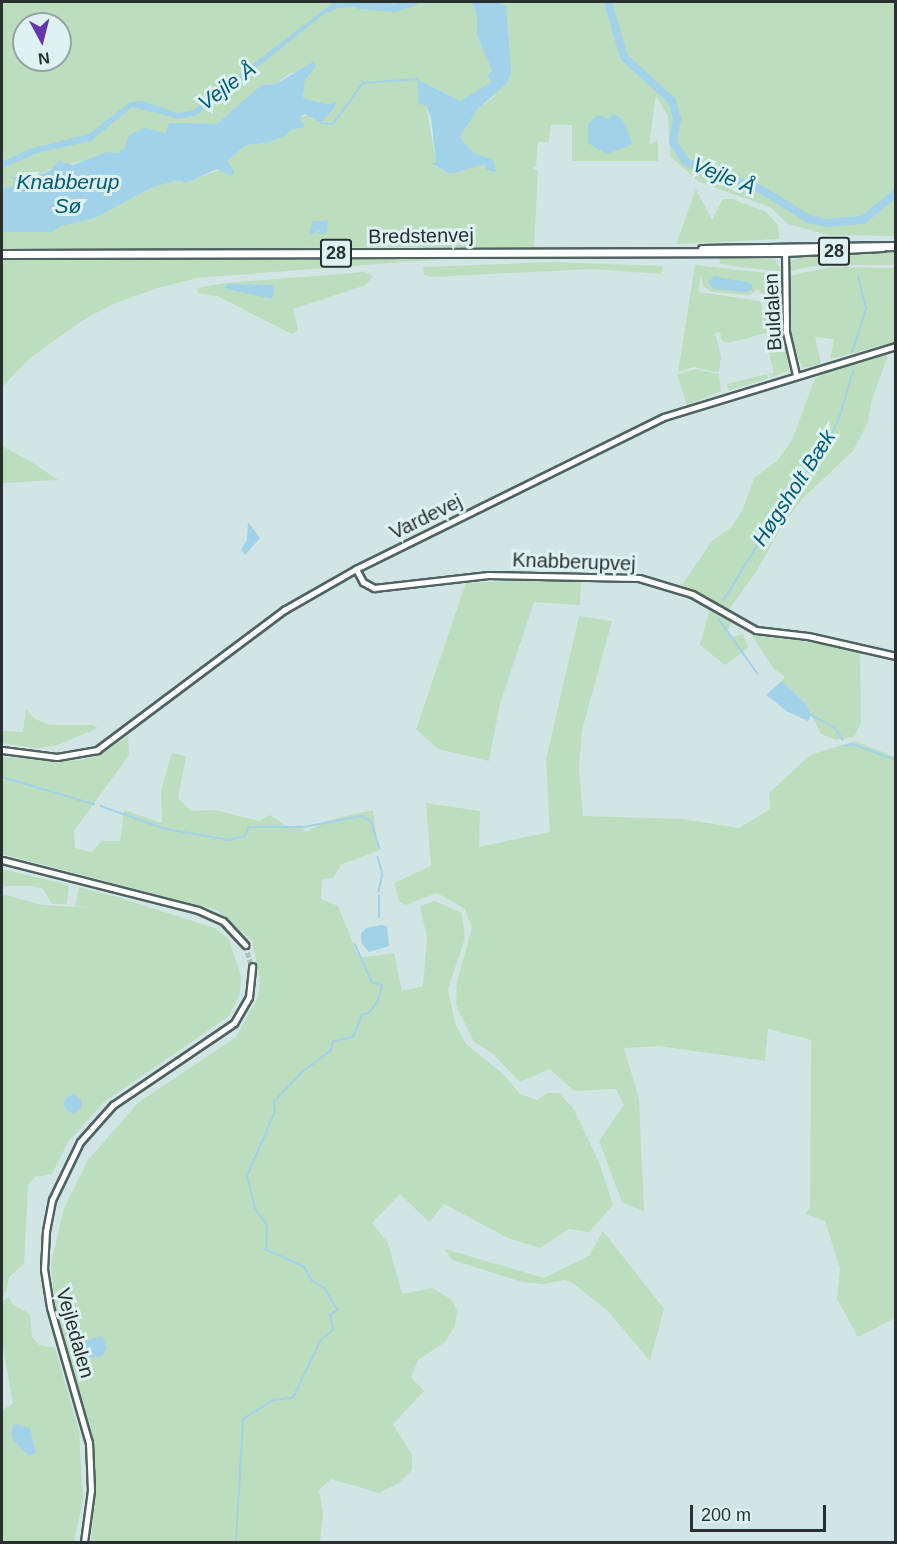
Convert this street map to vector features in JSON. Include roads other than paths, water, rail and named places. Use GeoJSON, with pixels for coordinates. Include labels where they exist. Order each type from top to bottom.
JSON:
{"type":"FeatureCollection","features":[{"type":"Feature","properties":{"kind":"highway","name":"Bredstenvej"},"geometry":{"type":"LineString","coordinates":[[2,254],[697,250],[896,246]]}},
{"type":"Feature","properties":{"kind":"street","name":"Buldalen"},"geometry":{"type":"LineString","coordinates":[[785,249],[786,332],[795,375]]}},
{"type":"Feature","properties":{"kind":"street","name":"Vardevej"},"geometry":{"type":"LineString","coordinates":[[2,750],[57,757],[97,750],[284,610],[356,569],[664,417],[795,375],[896,346]]}},
{"type":"Feature","properties":{"kind":"street","name":"Knabberupvej"},"geometry":{"type":"LineString","coordinates":[[356,569],[363,582],[374,588],[488,575],[639,578],[693,594],[756,630],[808,636],[896,656]]}},
{"type":"Feature","properties":{"kind":"street"},"geometry":{"type":"LineString","coordinates":[[2,860],[198,910],[222,921],[245,945]]}},
{"type":"Feature","properties":{"kind":"street","name":"Vejledalen"},"geometry":{"type":"LineString","coordinates":[[84,1542],[91,1460],[84,1418],[46,1288],[44,1249],[52,1200],[80,1142],[113,1105],[234,1023],[249,997],[252,966]]}},
{"type":"Feature","properties":{"kind":"water"},"geometry":{"type":"Polygon","coordinates":[[[334,2],[363,2],[370,6],[338,8],[324,14],[197,115],[179,119],[132,107],[91,141],[40,152],[2,168],[2,162],[29,149],[89,134],[130,102],[143,101],[177,113],[193,110],[334,2]]]}},
{"type":"Feature","properties":{"kind":"water"},"geometry":{"type":"Polygon","coordinates":[[[471,2],[497,2],[506,6],[511,72],[507,83],[477,110],[460,137],[472,152],[493,160],[496,172],[487,170],[485,164],[450,174],[432,164],[436,162],[431,117],[426,105],[419,104],[417,79],[460,101],[491,82],[487,76],[492,70],[477,36],[477,14],[471,2]]]}},
{"type":"Feature","properties":{"kind":"water","name":"Knabberup Sø"},"geometry":{"type":"Polygon","coordinates":[[[313,62],[316,66],[305,80],[303,98],[327,104],[337,101],[333,109],[321,123],[305,114],[300,117],[305,127],[290,130],[287,135],[267,143],[246,145],[227,161],[235,173],[231,176],[217,169],[186,183],[180,180],[153,187],[95,218],[61,226],[52,232],[2,232],[2,188],[14,186],[17,181],[11,177],[34,176],[50,171],[58,161],[73,165],[107,152],[118,153],[125,148],[129,135],[144,128],[166,133],[169,123],[217,124],[261,85],[276,84],[313,62]]]}},
{"type":"Feature","properties":{"kind":"water"},"geometry":{"type":"Polygon","coordinates":[[[613,114],[622,119],[633,144],[607,154],[588,143],[588,124],[598,115],[609,119],[613,114]]]}},
{"type":"Feature","properties":{"kind":"water"},"geometry":{"type":"Polygon","coordinates":[[[328,220],[327,233],[318,234],[321,229],[310,235],[312,222],[328,220]]]}},
{"type":"Feature","properties":{"kind":"water"},"geometry":{"type":"Polygon","coordinates":[[[714,276],[751,283],[753,289],[745,292],[714,289],[708,282],[714,276]]]}},
{"type":"Feature","properties":{"kind":"water"},"geometry":{"type":"Polygon","coordinates":[[[228,284],[273,285],[275,292],[272,299],[223,288],[228,284]]]}},
{"type":"Feature","properties":{"kind":"water"},"geometry":{"type":"Polygon","coordinates":[[[248,522],[260,538],[245,555],[241,550],[247,540],[248,522]]]}},
{"type":"Feature","properties":{"kind":"water"},"geometry":{"type":"Polygon","coordinates":[[[782,681],[807,705],[811,715],[808,721],[788,712],[766,695],[782,681]]]}},
{"type":"Feature","properties":{"kind":"water"},"geometry":{"type":"Polygon","coordinates":[[[387,926],[389,946],[369,952],[362,944],[361,934],[366,928],[387,926]]]}},
{"type":"Feature","properties":{"kind":"water"},"geometry":{"type":"Polygon","coordinates":[[[69,1095],[77,1095],[82,1100],[80,1111],[69,1113],[64,1108],[64,1100],[69,1095]]]}},
{"type":"Feature","properties":{"kind":"water"},"geometry":{"type":"Polygon","coordinates":[[[102,1336],[107,1348],[102,1356],[80,1359],[74,1344],[102,1336]]]}},
{"type":"Feature","properties":{"kind":"water"},"geometry":{"type":"Polygon","coordinates":[[[14,1424],[30,1428],[36,1453],[29,1456],[14,1441],[11,1433],[14,1424]]]}},
{"type":"Feature","properties":{"kind":"waterway","name":"Vejle Å"},"geometry":{"type":"LineString","coordinates":[[360,5],[395,8],[414,2]]}},
{"type":"Feature","properties":{"kind":"waterway","name":"Vejle Å"},"geometry":{"type":"LineString","coordinates":[[608,2],[624,57],[672,101],[677,119],[673,142],[686,162],[762,190],[809,219],[826,223],[863,220],[896,193]]}},
{"type":"Feature","properties":{"kind":"waterway"},"geometry":{"type":"LineString","coordinates":[[321,123],[333,124],[363,83],[417,79]]}},
{"type":"Feature","properties":{"kind":"waterway","name":"Høgsholt Bæk"},"geometry":{"type":"LineString","coordinates":[[852,352],[866,309],[858,277]]}},
{"type":"Feature","properties":{"kind":"waterway","name":"Høgsholt Bæk"},"geometry":{"type":"LineString","coordinates":[[723,601],[793,488],[822,454],[840,416],[853,371]]}},
{"type":"Feature","properties":{"kind":"waterway","name":"Høgsholt Bæk"},"geometry":{"type":"LineString","coordinates":[[719,619],[758,674]]}},
{"type":"Feature","properties":{"kind":"waterway","name":"Høgsholt Bæk"},"geometry":{"type":"LineString","coordinates":[[809,714],[835,727],[843,740]]}},
{"type":"Feature","properties":{"kind":"waterway","name":"Høgsholt Bæk"},"geometry":{"type":"LineString","coordinates":[[845,746],[853,744],[896,760]]}},
{"type":"Feature","properties":{"kind":"waterway"},"geometry":{"type":"LineString","coordinates":[[2,777],[94,804]]}},
{"type":"Feature","properties":{"kind":"waterway"},"geometry":{"type":"LineString","coordinates":[[101,806],[166,829],[229,840],[245,836],[249,827],[304,827],[361,816],[371,821],[380,849]]}},
{"type":"Feature","properties":{"kind":"waterway"},"geometry":{"type":"LineString","coordinates":[[378,857],[383,874],[379,892]]}},
{"type":"Feature","properties":{"kind":"waterway"},"geometry":{"type":"LineString","coordinates":[[379,896],[379,918]]}},
{"type":"Feature","properties":{"kind":"waterway"},"geometry":{"type":"LineString","coordinates":[[236,1542],[243,1419],[273,1400],[293,1398],[321,1340],[333,1330],[330,1315],[337,1310],[325,1289],[312,1281],[304,1267],[266,1250],[267,1226],[255,1208],[247,1176],[275,1112],[274,1102],[301,1073],[331,1050],[333,1041],[353,1037],[362,1015],[369,1013],[378,1001],[382,985],[372,983],[355,945]]}},
{"type":"Feature","properties":{"kind":"tunnel"},"geometry":{"type":"LineString","coordinates":[[245,945],[252,966]]}}]}
